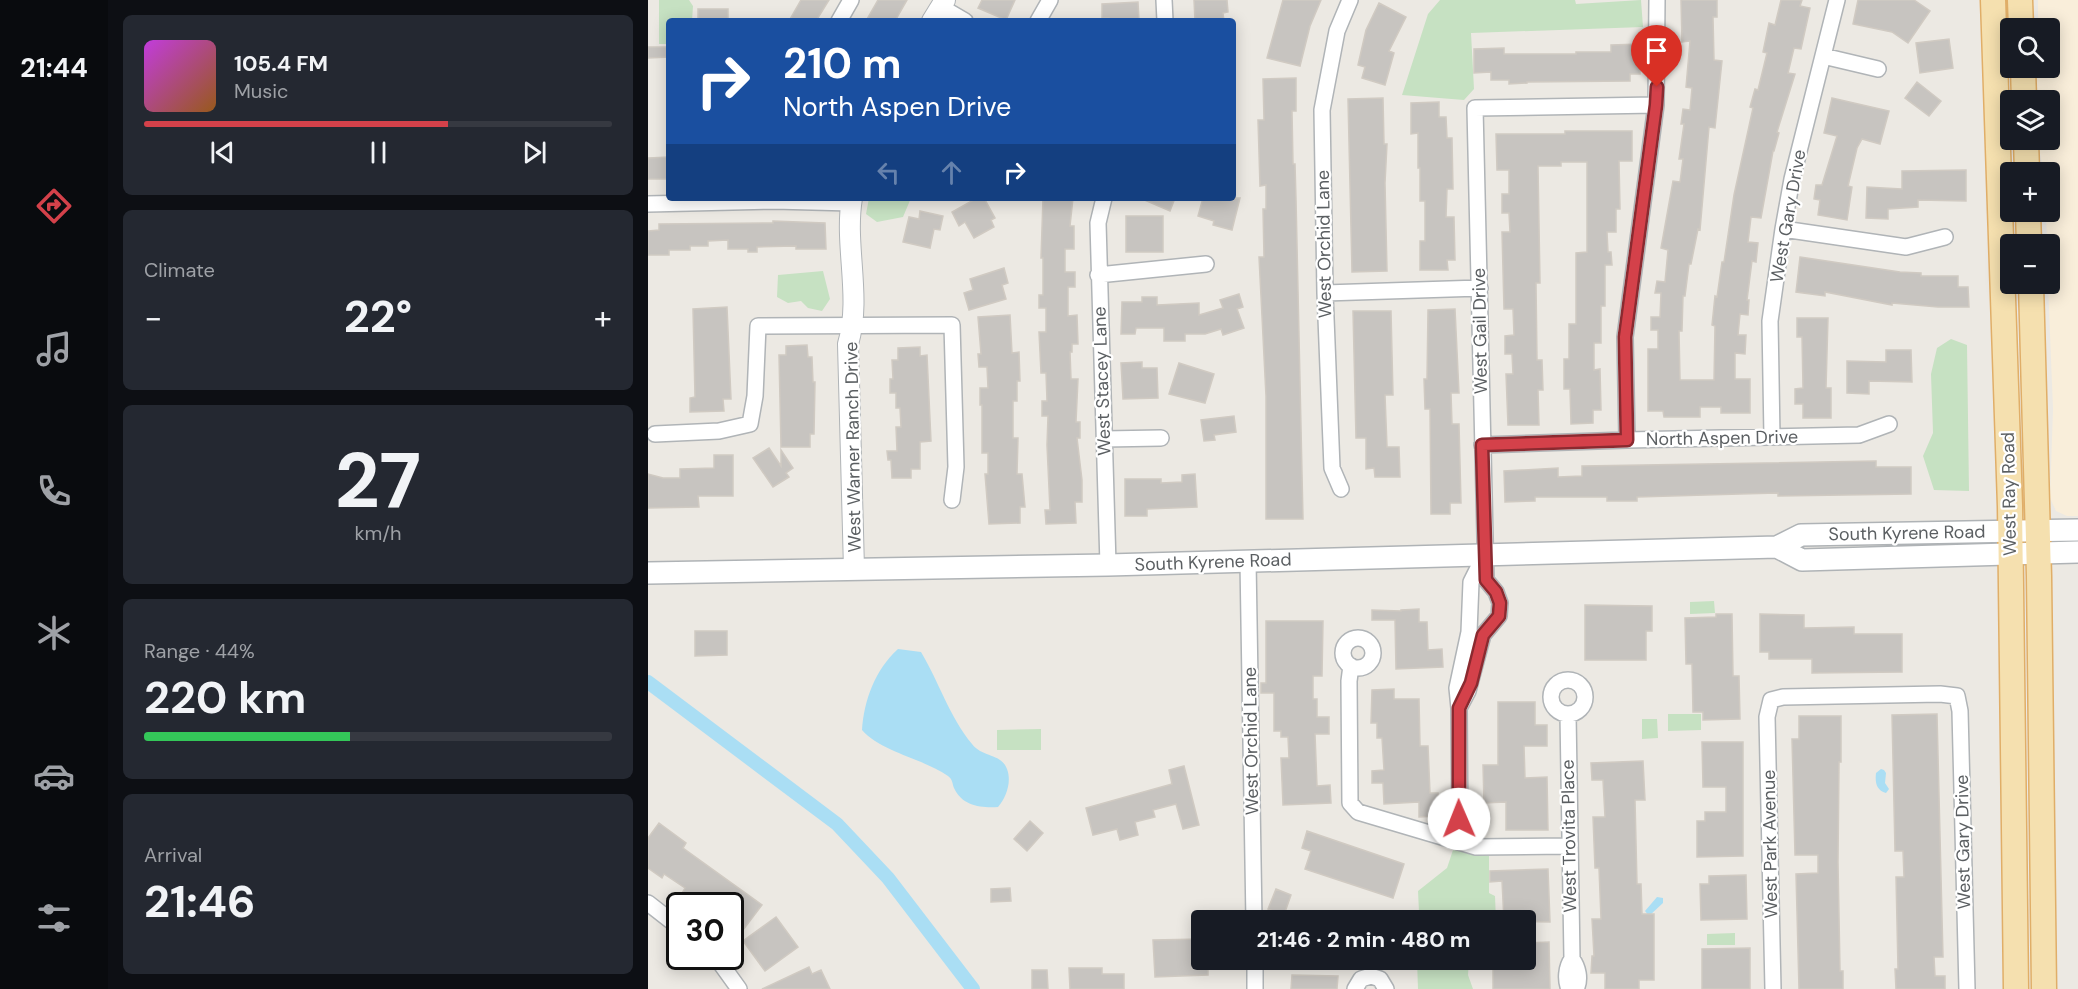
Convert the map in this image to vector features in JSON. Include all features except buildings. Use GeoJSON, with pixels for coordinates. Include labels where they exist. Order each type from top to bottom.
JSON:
{"type":"FeatureCollection","features":[{"type":"Feature","properties":{"kind":"main road","name":"West Ray Road"},"geometry":{"type":"LineString","coordinates":[[1993,0],[2011,542],[2016,989]]}},
{"type":"Feature","properties":{"kind":"main road"},"geometry":{"type":"LineString","coordinates":[[2020,0],[2021,18]]}},
{"type":"Feature","properties":{"kind":"main road","name":"West Ray Road"},"geometry":{"type":"LineString","coordinates":[[2031,294],[2038,541],[2044,989]]}},
{"type":"Feature","properties":{"kind":"main road"},"geometry":{"type":"LineString","coordinates":[[2038,541],[2078,530]]}},
{"type":"Feature","properties":{"kind":"main road","name":"South Kyrene Road"},"geometry":{"type":"LineString","coordinates":[[648,573],[1108,565],[1778,547],[1801,535],[2038,541]]}},
{"type":"Feature","properties":{"kind":"main road"},"geometry":{"type":"LineString","coordinates":[[2038,541],[2078,552]]}},
{"type":"Feature","properties":{"kind":"street"},"geometry":{"type":"LineString","coordinates":[[841,18],[851,0]]}},
{"type":"Feature","properties":{"kind":"street"},"geometry":{"type":"LineString","coordinates":[[1040,18],[1050,0]]}},
{"type":"Feature","properties":{"kind":"street"},"geometry":{"type":"LineString","coordinates":[[1164,0],[1165,18]]}},
{"type":"Feature","properties":{"kind":"street","name":"West Orchid Lane"},"geometry":{"type":"LineString","coordinates":[[1341,489],[1332,468],[1325,293],[1322,110],[1337,31],[1350,0]]}},
{"type":"Feature","properties":{"kind":"street"},"geometry":{"type":"LineString","coordinates":[[1627,440],[1625,337],[1656,105],[1657,0]]}},
{"type":"Feature","properties":{"kind":"street","name":"West Gary Drive"},"geometry":{"type":"LineString","coordinates":[[1772,437],[1770,321],[1783,229],[1792,179],[1837,0]]}},
{"type":"Feature","properties":{"kind":"street"},"geometry":{"type":"LineString","coordinates":[[939,9],[958,18]]}},
{"type":"Feature","properties":{"kind":"street"},"geometry":{"type":"LineString","coordinates":[[1823,56],[1878,69]]}},
{"type":"Feature","properties":{"kind":"street","name":"West Gail Drive"},"geometry":{"type":"LineString","coordinates":[[1459,708],[1471,683],[1483,635],[1499,616],[1500,603],[1496,592],[1486,580],[1475,108],[1656,105]]}},
{"type":"Feature","properties":{"kind":"street"},"geometry":{"type":"LineString","coordinates":[[648,204],[742,201]]}},
{"type":"Feature","properties":{"kind":"street","name":"West Warner Ranch Drive"},"geometry":{"type":"LineString","coordinates":[[852,201],[854,326],[848,344],[857,436],[860,569]]}},
{"type":"Feature","properties":{"kind":"street","name":"West Stacey Lane"},"geometry":{"type":"LineString","coordinates":[[1103,201],[1098,222],[1098,275],[1108,565]]}},
{"type":"Feature","properties":{"kind":"street"},"geometry":{"type":"LineString","coordinates":[[1783,229],[1906,247],[1944,237]]}},
{"type":"Feature","properties":{"kind":"street"},"geometry":{"type":"LineString","coordinates":[[1098,275],[1206,264]]}},
{"type":"Feature","properties":{"kind":"street"},"geometry":{"type":"LineString","coordinates":[[1325,293],[1479,288]]}},
{"type":"Feature","properties":{"kind":"street"},"geometry":{"type":"LineString","coordinates":[[655,434],[719,431],[750,424],[755,396],[758,326],[952,325],[956,467],[952,500]]}},
{"type":"Feature","properties":{"kind":"street","name":"North Aspen Drive"},"geometry":{"type":"LineString","coordinates":[[1482,445],[1859,435],[1889,424]]}},
{"type":"Feature","properties":{"kind":"street"},"geometry":{"type":"LineString","coordinates":[[1104,439],[1161,438]]}},
{"type":"Feature","properties":{"kind":"street","name":"West Gail Drive"},"geometry":{"type":"LineString","coordinates":[[1460,842],[1457,688],[1469,632],[1471,582],[1485,554]]}},
{"type":"Feature","properties":{"kind":"street","name":"West Orchid Lane"},"geometry":{"type":"LineString","coordinates":[[1248,561],[1254,910]]}},
{"type":"Feature","properties":{"kind":"street"},"geometry":{"type":"LineString","coordinates":[[1351,666],[1349,681],[1350,804],[1358,812],[1476,847],[1569,846]]}},
{"type":"Feature","properties":{"kind":"street","name":"West Gary Drive"},"geometry":{"type":"LineString","coordinates":[[1772,700],[1794,697],[1940,694],[1957,696],[1960,711],[1967,989]]}},
{"type":"Feature","properties":{"kind":"street","name":"West Park Avenue"},"geometry":{"type":"LineString","coordinates":[[1772,700],[1767,717],[1773,989]]}},
{"type":"Feature","properties":{"kind":"street","name":"West Trovita Place"},"geometry":{"type":"LineString","coordinates":[[1568,714],[1572,959],[1578,966],[1576,989]]}},
{"type":"Feature","properties":{"kind":"street"},"geometry":{"type":"LineString","coordinates":[[648,903],[666,917]]}},
{"type":"Feature","properties":{"kind":"street","name":"West Trovita Place"},"geometry":{"type":"LineString","coordinates":[[1569,989],[1567,965],[1572,959]]}},
{"type":"Feature","properties":{"kind":"street"},"geometry":{"type":"LineString","coordinates":[[727,970],[739,989]]}},
{"type":"Feature","properties":{"kind":"street"},"geometry":{"type":"LineString","coordinates":[[1255,970],[1255,989]]}},
{"type":"Feature","properties":{"kind":"street"},"geometry":{"type":"LineString","coordinates":[[1355,989],[1361,979],[1371,976],[1380,979],[1386,989]]}},
{"type":"Feature","properties":{"kind":"shaded area"},"geometry":{"type":"Polygon","coordinates":[[[2038,0],[2078,0],[2078,516],[2067,516],[2056,511],[2050,498],[2053,409],[2048,294],[2060,294],[2060,234],[2047,234],[2046,222],[2060,222],[2060,162],[2042,162],[2039,150],[2060,150],[2060,90],[2036,90],[2037,78],[2060,78],[2060,18],[2038,18],[2038,0]]]}},
{"type":"Feature","properties":{"kind":"green space"},"geometry":{"type":"Polygon","coordinates":[[[659,0],[689,0],[693,6],[692,18],[666,18],[666,44],[659,44],[659,0]]]}},
{"type":"Feature","properties":{"kind":"green space"},"geometry":{"type":"Polygon","coordinates":[[[1440,0],[1575,0],[1576,4],[1641,0],[1643,27],[1471,33],[1474,89],[1464,100],[1402,95],[1428,14],[1440,0]]]}},
{"type":"Feature","properties":{"kind":"green space"},"geometry":{"type":"Polygon","coordinates":[[[868,201],[910,201],[903,217],[877,222],[866,214],[868,201]]]}},
{"type":"Feature","properties":{"kind":"green space"},"geometry":{"type":"Polygon","coordinates":[[[823,271],[830,299],[822,311],[808,308],[801,301],[788,303],[777,297],[778,275],[823,271]]]}},
{"type":"Feature","properties":{"kind":"green space"},"geometry":{"type":"Polygon","coordinates":[[[1951,339],[1967,345],[1969,491],[1934,490],[1923,456],[1933,433],[1931,374],[1937,348],[1951,339]]]}},
{"type":"Feature","properties":{"kind":"green space"},"geometry":{"type":"Polygon","coordinates":[[[1714,601],[1715,613],[1690,614],[1690,602],[1714,601]]]}},
{"type":"Feature","properties":{"kind":"green space"},"geometry":{"type":"Polygon","coordinates":[[[1668,714],[1701,714],[1701,730],[1668,731],[1668,714]]]}},
{"type":"Feature","properties":{"kind":"green space"},"geometry":{"type":"Polygon","coordinates":[[[1642,719],[1657,719],[1658,738],[1642,739],[1642,719]]]}},
{"type":"Feature","properties":{"kind":"green space"},"geometry":{"type":"Polygon","coordinates":[[[1041,729],[1041,750],[997,750],[997,730],[1041,729]]]}},
{"type":"Feature","properties":{"kind":"green space"},"geometry":{"type":"Polygon","coordinates":[[[1453,850],[1489,856],[1489,893],[1495,896],[1496,910],[1419,910],[1418,891],[1447,868],[1453,850]]]}},
{"type":"Feature","properties":{"kind":"green space"},"geometry":{"type":"Polygon","coordinates":[[[1735,933],[1735,945],[1707,945],[1707,934],[1735,933]]]}},
{"type":"Feature","properties":{"kind":"green space"},"geometry":{"type":"Polygon","coordinates":[[[1417,970],[1468,970],[1473,989],[1418,989],[1417,970]]]}},
{"type":"Feature","properties":{"kind":"water"},"geometry":{"type":"Polygon","coordinates":[[[898,649],[921,652],[951,710],[972,744],[981,752],[1001,760],[1004,764],[1008,774],[1008,784],[1006,794],[998,807],[985,807],[967,802],[957,794],[948,776],[880,744],[862,730],[865,708],[872,686],[883,666],[898,649]]]}},
{"type":"Feature","properties":{"kind":"water"},"geometry":{"type":"Polygon","coordinates":[[[1881,769],[1886,773],[1885,783],[1889,789],[1886,793],[1878,788],[1876,782],[1876,773],[1881,769]]]}},
{"type":"Feature","properties":{"kind":"water"},"geometry":{"type":"Polygon","coordinates":[[[1657,897],[1663,898],[1663,903],[1649,916],[1645,911],[1657,897]]]}},
{"type":"Feature","properties":{"kind":"waterway"},"geometry":{"type":"LineString","coordinates":[[648,682],[837,824],[888,878],[973,989]]}},
{"type":"Feature","properties":{"kind":"route"},"geometry":{"type":"LineString","coordinates":[[1459,819],[1459,708],[1471,683],[1483,635],[1499,616],[1500,603],[1496,592],[1486,580],[1482,445],[1627,440],[1625,337],[1657,87]]}}]}
